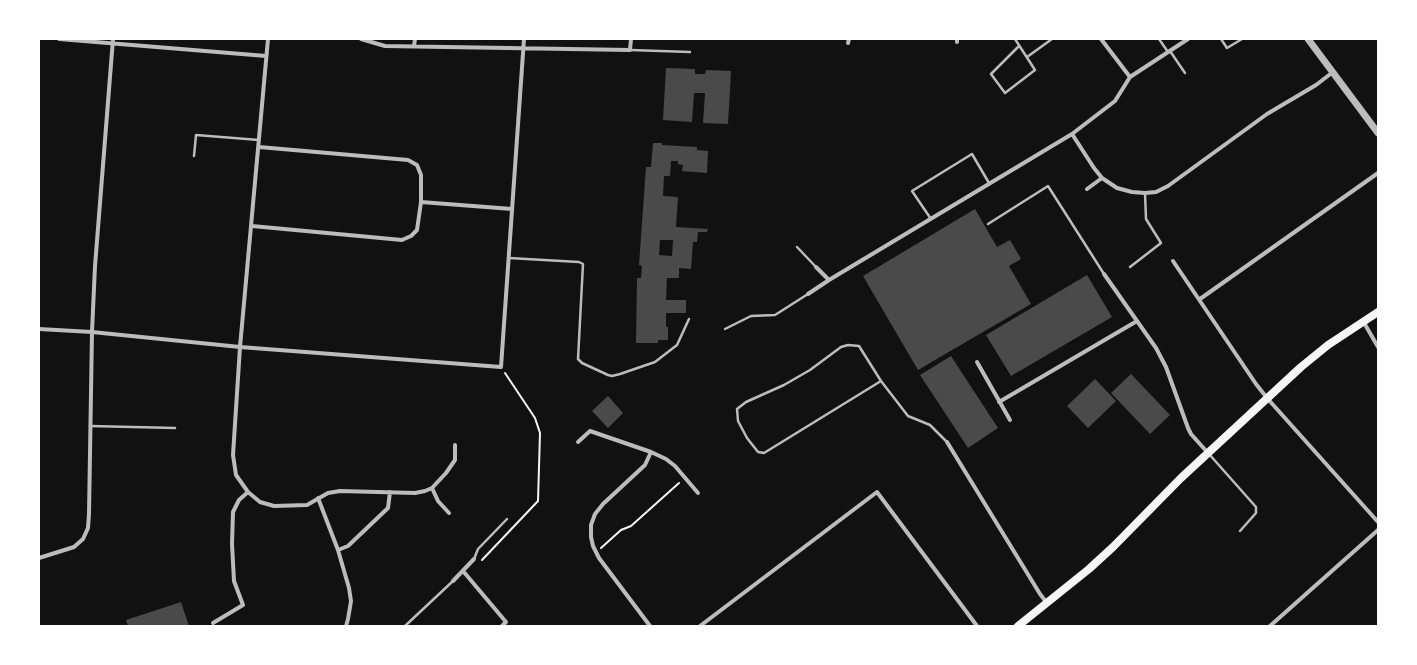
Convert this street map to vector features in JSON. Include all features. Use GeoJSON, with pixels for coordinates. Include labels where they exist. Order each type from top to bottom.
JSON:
{"type":"FeatureCollection","features":[{"type":"Feature","properties":{"kind":"main road"},"geometry":{"type":"LineString","coordinates":[[1018,626],[1089,569],[1113,547],[1181,478],[1316,354],[1378,312]]}},
{"type":"Feature","properties":{"kind":"street"},"geometry":{"type":"LineString","coordinates":[[59,39],[113,41],[266,56]]}},
{"type":"Feature","properties":{"kind":"street"},"geometry":{"type":"LineString","coordinates":[[268,39],[240,346],[233,455],[236,475],[248,492],[260,502],[274,506],[307,505],[328,493],[340,491],[415,493],[432,488],[446,473],[455,460],[455,445]]}},
{"type":"Feature","properties":{"kind":"street"},"geometry":{"type":"LineString","coordinates":[[361,39],[385,46],[630,50],[631,39]]}},
{"type":"Feature","properties":{"kind":"street"},"geometry":{"type":"LineString","coordinates":[[414,46],[415,39]]}},
{"type":"Feature","properties":{"kind":"street"},"geometry":{"type":"LineString","coordinates":[[39,329],[92,332],[240,346],[501,367],[524,39]]}},
{"type":"Feature","properties":{"kind":"street"},"geometry":{"type":"LineString","coordinates":[[1101,39],[1130,77]]}},
{"type":"Feature","properties":{"kind":"street"},"geometry":{"type":"LineString","coordinates":[[808,294],[1072,134],[1114,101],[1130,77],[1188,39]]}},
{"type":"Feature","properties":{"kind":"street"},"geometry":{"type":"LineString","coordinates":[[1308,39],[1378,133]]}},
{"type":"Feature","properties":{"kind":"street"},"geometry":{"type":"LineString","coordinates":[[39,558],[74,547],[83,539],[88,528],[92,332],[96,250],[113,41]]}},
{"type":"Feature","properties":{"kind":"street"},"geometry":{"type":"LineString","coordinates":[[1072,134],[1102,178],[1117,188],[1132,192],[1156,192],[1168,186],[1266,114],[1316,85],[1334,72]]}},
{"type":"Feature","properties":{"kind":"street"},"geometry":{"type":"LineString","coordinates":[[252,226],[402,240],[417,230],[421,202],[421,175],[417,165],[408,160],[258,147]]}},
{"type":"Feature","properties":{"kind":"street"},"geometry":{"type":"LineString","coordinates":[[1200,299],[1378,173]]}},
{"type":"Feature","properties":{"kind":"street"},"geometry":{"type":"LineString","coordinates":[[1087,189],[1102,178]]}},
{"type":"Feature","properties":{"kind":"street"},"geometry":{"type":"LineString","coordinates":[[421,202],[512,209]]}},
{"type":"Feature","properties":{"kind":"street"},"geometry":{"type":"LineString","coordinates":[[1173,261],[1256,384],[1378,522]]}},
{"type":"Feature","properties":{"kind":"street"},"geometry":{"type":"LineString","coordinates":[[816,267],[829,280]]}},
{"type":"Feature","properties":{"kind":"street"},"geometry":{"type":"LineString","coordinates":[[1104,274],[1156,348],[1166,367],[1191,434],[1208,454]]}},
{"type":"Feature","properties":{"kind":"street"},"geometry":{"type":"LineString","coordinates":[[1000,402],[1137,321]]}},
{"type":"Feature","properties":{"kind":"street"},"geometry":{"type":"LineString","coordinates":[[1363,321],[1378,347]]}},
{"type":"Feature","properties":{"kind":"street"},"geometry":{"type":"LineString","coordinates":[[977,362],[1010,420]]}},
{"type":"Feature","properties":{"kind":"street"},"geometry":{"type":"LineString","coordinates":[[578,442],[590,430],[651,452],[666,459],[675,466],[698,493]]}},
{"type":"Feature","properties":{"kind":"street"},"geometry":{"type":"LineString","coordinates":[[947,442],[1023,567],[1040,594],[1048,603]]}},
{"type":"Feature","properties":{"kind":"street"},"geometry":{"type":"LineString","coordinates":[[650,626],[596,553],[591,537],[591,525],[595,514],[603,504],[645,466],[651,452]]}},
{"type":"Feature","properties":{"kind":"street"},"geometry":{"type":"LineString","coordinates":[[432,488],[438,501],[449,513]]}},
{"type":"Feature","properties":{"kind":"street"},"geometry":{"type":"LineString","coordinates":[[213,623],[243,605],[234,581],[232,544],[233,512],[239,500],[248,492]]}},
{"type":"Feature","properties":{"kind":"street"},"geometry":{"type":"LineString","coordinates":[[338,550],[348,546],[388,508],[390,492]]}},
{"type":"Feature","properties":{"kind":"street"},"geometry":{"type":"LineString","coordinates":[[700,626],[877,492],[977,626]]}},
{"type":"Feature","properties":{"kind":"street"},"geometry":{"type":"LineString","coordinates":[[318,498],[338,550],[349,588],[350,601],[346,626]]}},
{"type":"Feature","properties":{"kind":"street"},"geometry":{"type":"LineString","coordinates":[[1270,626],[1378,530]]}},
{"type":"Feature","properties":{"kind":"street"},"geometry":{"type":"LineString","coordinates":[[453,581],[474,559]]}},
{"type":"Feature","properties":{"kind":"street"},"geometry":{"type":"LineString","coordinates":[[463,571],[510,626]]}},
{"type":"Feature","properties":{"kind":"street"},"geometry":{"type":"LineString","coordinates":[[502,626],[506,622]]}},
{"type":"Feature","properties":{"kind":"lane"},"geometry":{"type":"LineString","coordinates":[[1015,39],[1035,70],[1005,93],[991,74],[1019,46]]}},
{"type":"Feature","properties":{"kind":"lane"},"geometry":{"type":"LineString","coordinates":[[1027,57],[1052,39]]}},
{"type":"Feature","properties":{"kind":"lane"},"geometry":{"type":"LineString","coordinates":[[1158,39],[1185,73]]}},
{"type":"Feature","properties":{"kind":"lane"},"geometry":{"type":"LineString","coordinates":[[1221,39],[1227,48],[1242,39]]}},
{"type":"Feature","properties":{"kind":"lane"},"geometry":{"type":"LineString","coordinates":[[630,50],[690,52]]}},
{"type":"Feature","properties":{"kind":"lane"},"geometry":{"type":"LineString","coordinates":[[194,156],[196,135],[259,140]]}},
{"type":"Feature","properties":{"kind":"lane"},"geometry":{"type":"LineString","coordinates":[[931,219],[912,191],[972,154],[989,184]]}},
{"type":"Feature","properties":{"kind":"lane"},"geometry":{"type":"LineString","coordinates":[[988,224],[1048,186],[1104,274]]}},
{"type":"Feature","properties":{"kind":"lane"},"geometry":{"type":"LineString","coordinates":[[1130,267],[1161,244],[1146,219],[1145,193]]}},
{"type":"Feature","properties":{"kind":"lane"},"geometry":{"type":"LineString","coordinates":[[797,247],[816,267]]}},
{"type":"Feature","properties":{"kind":"lane"},"geometry":{"type":"LineString","coordinates":[[508,258],[579,262],[583,264],[578,359],[582,363],[608,375],[612,376],[620,374],[655,362],[677,345],[689,319]]}},
{"type":"Feature","properties":{"kind":"lane"},"geometry":{"type":"LineString","coordinates":[[725,329],[751,316],[775,315],[808,294]]}},
{"type":"Feature","properties":{"kind":"lane"},"geometry":{"type":"LineString","coordinates":[[881,381],[764,453],[758,452],[747,438],[738,421],[737,409],[746,402],[784,385],[810,370],[841,346],[859,346],[881,381],[908,416],[930,425],[947,442]]}},
{"type":"Feature","properties":{"kind":"lane"},"geometry":{"type":"LineString","coordinates":[[90,426],[175,428]]}},
{"type":"Feature","properties":{"kind":"lane"},"geometry":{"type":"LineString","coordinates":[[1208,454],[1256,506],[1256,513],[1253,518],[1240,531]]}},
{"type":"Feature","properties":{"kind":"lane"},"geometry":{"type":"LineString","coordinates":[[474,559],[478,549],[508,520]]}},
{"type":"Feature","properties":{"kind":"lane"},"geometry":{"type":"LineString","coordinates":[[405,626],[453,581]]}},
{"type":"Feature","properties":{"kind":"path"},"geometry":{"type":"LineString","coordinates":[[474,559],[479,563],[538,501],[540,433],[535,418],[501,367]]}},
{"type":"Feature","properties":{"kind":"path"},"geometry":{"type":"LineString","coordinates":[[596,553],[620,530],[631,526],[685,478]]}},
{"type":"Feature","properties":{"kind":"building"},"geometry":{"type":"Polygon","coordinates":[[[666,68],[695,69],[695,74],[705,74],[706,70],[731,71],[728,124],[703,123],[705,93],[694,93],[692,122],[663,120],[666,68]]]}},
{"type":"Feature","properties":{"kind":"building"},"geometry":{"type":"Polygon","coordinates":[[[653,143],[697,147],[697,150],[708,151],[707,173],[682,171],[683,165],[678,164],[678,161],[671,161],[670,176],[664,176],[663,196],[678,197],[676,227],[708,229],[707,232],[698,232],[697,242],[693,242],[691,269],[679,268],[679,278],[667,278],[666,300],[686,300],[686,313],[666,313],[668,340],[658,340],[658,343],[636,343],[637,278],[641,278],[642,266],[639,265],[646,167],[651,167],[653,143]],[[660,240],[659,255],[672,256],[673,240],[660,240]]]}},
{"type":"Feature","properties":{"kind":"building"},"geometry":{"type":"Polygon","coordinates":[[[975,209],[997,247],[1010,240],[1021,259],[1009,266],[1031,304],[918,370],[863,276],[975,209]]]}},
{"type":"Feature","properties":{"kind":"building"},"geometry":{"type":"Polygon","coordinates":[[[1087,275],[1112,317],[1011,376],[986,335],[1087,275]]]}},
{"type":"Feature","properties":{"kind":"building"},"geometry":{"type":"Polygon","coordinates":[[[951,356],[998,428],[968,448],[920,375],[951,356]]]}},
{"type":"Feature","properties":{"kind":"building"},"geometry":{"type":"Polygon","coordinates":[[[1131,374],[1170,415],[1150,434],[1111,393],[1131,374]]]}},
{"type":"Feature","properties":{"kind":"building"},"geometry":{"type":"Polygon","coordinates":[[[1095,379],[1116,401],[1088,428],[1067,406],[1095,379]]]}},
{"type":"Feature","properties":{"kind":"building"},"geometry":{"type":"Polygon","coordinates":[[[608,396],[623,413],[608,428],[592,411],[608,396]]]}},
{"type":"Feature","properties":{"kind":"building"},"geometry":{"type":"Polygon","coordinates":[[[181,602],[189,626],[128,626],[126,620],[181,602]]]}}]}
